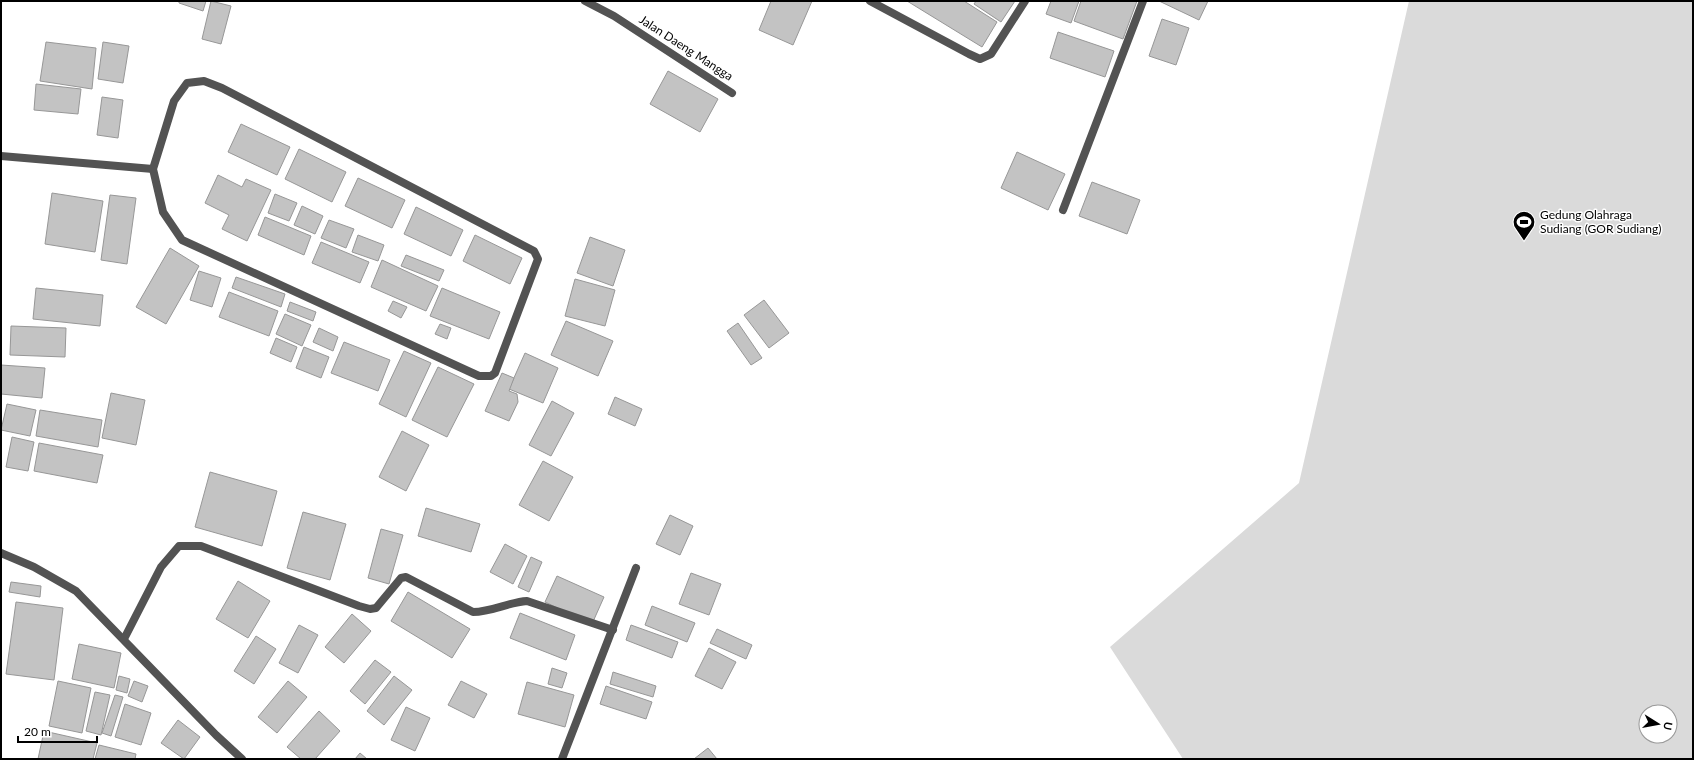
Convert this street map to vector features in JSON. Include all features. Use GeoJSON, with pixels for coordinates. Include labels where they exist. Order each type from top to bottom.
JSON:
{"type":"FeatureCollection","features":[{"type":"Feature","properties":{"kind":"street","name":"Jalan Daeng Mangga"},"geometry":{"type":"LineString","coordinates":[[585,1],[614,16],[732,93]]}},
{"type":"Feature","properties":{"kind":"street"},"geometry":{"type":"LineString","coordinates":[[870,1],[969,54],[980,58],[991,54],[1025,1]]}},
{"type":"Feature","properties":{"kind":"street"},"geometry":{"type":"LineString","coordinates":[[1063,210],[1143,1]]}},
{"type":"Feature","properties":{"kind":"street"},"geometry":{"type":"LineString","coordinates":[[204,81],[222,88],[534,252],[538,259],[495,373],[491,376],[479,376],[182,240],[163,212],[153,169],[174,101],[187,83],[204,81]]}},
{"type":"Feature","properties":{"kind":"street"},"geometry":{"type":"LineString","coordinates":[[1,156],[153,169]]}},
{"type":"Feature","properties":{"kind":"street"},"geometry":{"type":"LineString","coordinates":[[124,639],[161,567],[179,546],[201,546],[370,609],[376,608],[401,578],[406,577],[473,612],[480,612],[514,602],[527,601],[613,630]]}},
{"type":"Feature","properties":{"kind":"street"},"geometry":{"type":"LineString","coordinates":[[1,553],[34,567],[76,591],[216,735],[242,759]]}},
{"type":"Feature","properties":{"kind":"street"},"geometry":{"type":"LineString","coordinates":[[562,759],[636,568]]}},
{"type":"Feature","properties":{"kind":"shaded area","name":"Gedung Olahraga Sudiang (GOR Sudiang)"},"geometry":{"type":"Polygon","coordinates":[[[1409,1],[1693,1],[1693,759],[1183,759],[1110,647],[1299,483],[1409,1]]]}},
{"type":"Feature","properties":{"kind":"building"},"geometry":{"type":"Polygon","coordinates":[[[179,1],[206,1],[203,11],[179,3],[179,1]]]}},
{"type":"Feature","properties":{"kind":"building"},"geometry":{"type":"Polygon","coordinates":[[[211,1],[231,6],[221,44],[202,39],[211,1]]]}},
{"type":"Feature","properties":{"kind":"building"},"geometry":{"type":"Polygon","coordinates":[[[771,1],[812,1],[793,45],[759,30],[771,1]]]}},
{"type":"Feature","properties":{"kind":"building"},"geometry":{"type":"Polygon","coordinates":[[[907,1],[964,1],[997,22],[982,47],[907,1]]]}},
{"type":"Feature","properties":{"kind":"building"},"geometry":{"type":"Polygon","coordinates":[[[976,1],[1015,1],[1001,22],[974,4],[976,1]]]}},
{"type":"Feature","properties":{"kind":"building"},"geometry":{"type":"Polygon","coordinates":[[[1051,1],[1079,1],[1071,23],[1046,14],[1051,1]]]}},
{"type":"Feature","properties":{"kind":"building"},"geometry":{"type":"Polygon","coordinates":[[[1081,1],[1137,1],[1123,39],[1074,21],[1081,1]]]}},
{"type":"Feature","properties":{"kind":"building"},"geometry":{"type":"Polygon","coordinates":[[[1159,1],[1208,1],[1199,20],[1159,1]]]}},
{"type":"Feature","properties":{"kind":"building"},"geometry":{"type":"Polygon","coordinates":[[[1162,19],[1189,28],[1176,65],[1149,56],[1162,19]]]}},
{"type":"Feature","properties":{"kind":"building"},"geometry":{"type":"Polygon","coordinates":[[[1058,32],[1114,51],[1105,77],[1050,58],[1058,32]]]}},
{"type":"Feature","properties":{"kind":"building"},"geometry":{"type":"Polygon","coordinates":[[[46,42],[96,48],[92,89],[40,81],[46,42]]]}},
{"type":"Feature","properties":{"kind":"building"},"geometry":{"type":"Polygon","coordinates":[[[103,42],[129,46],[123,83],[98,79],[103,42]]]}},
{"type":"Feature","properties":{"kind":"building"},"geometry":{"type":"Polygon","coordinates":[[[668,71],[718,99],[700,132],[650,104],[668,71]]]}},
{"type":"Feature","properties":{"kind":"building"},"geometry":{"type":"Polygon","coordinates":[[[36,84],[81,89],[78,114],[34,110],[36,84]]]}},
{"type":"Feature","properties":{"kind":"building"},"geometry":{"type":"Polygon","coordinates":[[[102,97],[123,100],[118,138],[97,135],[102,97]]]}},
{"type":"Feature","properties":{"kind":"building"},"geometry":{"type":"Polygon","coordinates":[[[241,124],[290,147],[277,175],[228,152],[241,124]]]}},
{"type":"Feature","properties":{"kind":"building"},"geometry":{"type":"Polygon","coordinates":[[[299,149],[346,172],[332,202],[285,179],[299,149]]]}},
{"type":"Feature","properties":{"kind":"building"},"geometry":{"type":"Polygon","coordinates":[[[1017,152],[1065,174],[1048,210],[1001,188],[1017,152]]]}},
{"type":"Feature","properties":{"kind":"building"},"geometry":{"type":"Polygon","coordinates":[[[218,175],[242,187],[246,179],[271,190],[247,241],[222,229],[229,215],[205,203],[218,175]]]}},
{"type":"Feature","properties":{"kind":"building"},"geometry":{"type":"Polygon","coordinates":[[[358,178],[405,200],[392,228],[345,206],[358,178]]]}},
{"type":"Feature","properties":{"kind":"building"},"geometry":{"type":"Polygon","coordinates":[[[1092,182],[1140,200],[1127,234],[1079,216],[1092,182]]]}},
{"type":"Feature","properties":{"kind":"building"},"geometry":{"type":"Polygon","coordinates":[[[52,193],[103,201],[95,252],[45,244],[52,193]]]}},
{"type":"Feature","properties":{"kind":"building"},"geometry":{"type":"Polygon","coordinates":[[[275,194],[297,203],[289,221],[268,213],[275,194]]]}},
{"type":"Feature","properties":{"kind":"building"},"geometry":{"type":"Polygon","coordinates":[[[110,195],[136,198],[127,264],[101,260],[110,195]]]}},
{"type":"Feature","properties":{"kind":"building"},"geometry":{"type":"Polygon","coordinates":[[[302,206],[323,216],[315,234],[294,225],[302,206]]]}},
{"type":"Feature","properties":{"kind":"building"},"geometry":{"type":"Polygon","coordinates":[[[416,207],[463,230],[451,256],[404,234],[416,207]]]}},
{"type":"Feature","properties":{"kind":"building"},"geometry":{"type":"Polygon","coordinates":[[[265,217],[311,236],[304,255],[258,235],[265,217]]]}},
{"type":"Feature","properties":{"kind":"building"},"geometry":{"type":"Polygon","coordinates":[[[329,220],[354,229],[346,248],[321,238],[329,220]]]}},
{"type":"Feature","properties":{"kind":"building"},"geometry":{"type":"Polygon","coordinates":[[[358,235],[384,245],[378,261],[352,252],[358,235]]]}},
{"type":"Feature","properties":{"kind":"building"},"geometry":{"type":"Polygon","coordinates":[[[475,235],[522,258],[510,284],[463,261],[475,235]]]}},
{"type":"Feature","properties":{"kind":"building"},"geometry":{"type":"Polygon","coordinates":[[[590,237],[625,250],[613,286],[577,273],[590,237]]]}},
{"type":"Feature","properties":{"kind":"building"},"geometry":{"type":"Polygon","coordinates":[[[321,242],[369,262],[360,283],[312,263],[321,242]]]}},
{"type":"Feature","properties":{"kind":"building"},"geometry":{"type":"Polygon","coordinates":[[[170,248],[199,266],[166,324],[136,307],[170,248]]]}},
{"type":"Feature","properties":{"kind":"building"},"geometry":{"type":"Polygon","coordinates":[[[406,255],[444,270],[439,281],[401,266],[406,255]]]}},
{"type":"Feature","properties":{"kind":"building"},"geometry":{"type":"Polygon","coordinates":[[[382,260],[438,286],[426,311],[371,287],[382,260]]]}},
{"type":"Feature","properties":{"kind":"building"},"geometry":{"type":"Polygon","coordinates":[[[199,271],[221,278],[212,307],[190,300],[199,271]]]}},
{"type":"Feature","properties":{"kind":"building"},"geometry":{"type":"Polygon","coordinates":[[[236,277],[285,294],[281,307],[232,288],[236,277]]]}},
{"type":"Feature","properties":{"kind":"building"},"geometry":{"type":"Polygon","coordinates":[[[575,279],[615,290],[605,326],[565,316],[575,279]]]}},
{"type":"Feature","properties":{"kind":"building"},"geometry":{"type":"Polygon","coordinates":[[[36,288],[103,295],[100,326],[33,319],[36,288]]]}},
{"type":"Feature","properties":{"kind":"building"},"geometry":{"type":"Polygon","coordinates":[[[442,288],[500,312],[489,339],[430,316],[442,288]]]}},
{"type":"Feature","properties":{"kind":"building"},"geometry":{"type":"Polygon","coordinates":[[[229,292],[278,311],[269,336],[219,317],[229,292]]]}},
{"type":"Feature","properties":{"kind":"building"},"geometry":{"type":"Polygon","coordinates":[[[764,300],[789,333],[769,348],[744,315],[764,300]]]}},
{"type":"Feature","properties":{"kind":"building"},"geometry":{"type":"Polygon","coordinates":[[[393,301],[407,307],[401,318],[388,311],[393,301]]]}},
{"type":"Feature","properties":{"kind":"building"},"geometry":{"type":"Polygon","coordinates":[[[290,302],[316,312],[313,321],[287,311],[290,302]]]}},
{"type":"Feature","properties":{"kind":"building"},"geometry":{"type":"Polygon","coordinates":[[[285,314],[311,325],[302,346],[276,334],[285,314]]]}},
{"type":"Feature","properties":{"kind":"building"},"geometry":{"type":"Polygon","coordinates":[[[566,321],[613,341],[598,376],[551,355],[566,321]]]}},
{"type":"Feature","properties":{"kind":"building"},"geometry":{"type":"Polygon","coordinates":[[[738,323],[762,358],[751,365],[727,331],[738,323]]]}},
{"type":"Feature","properties":{"kind":"building"},"geometry":{"type":"Polygon","coordinates":[[[440,324],[451,328],[447,339],[435,334],[440,324]]]}},
{"type":"Feature","properties":{"kind":"building"},"geometry":{"type":"Polygon","coordinates":[[[11,326],[66,328],[65,357],[10,355],[11,326]]]}},
{"type":"Feature","properties":{"kind":"building"},"geometry":{"type":"Polygon","coordinates":[[[319,328],[338,337],[333,351],[313,342],[319,328]]]}},
{"type":"Feature","properties":{"kind":"building"},"geometry":{"type":"Polygon","coordinates":[[[276,338],[297,347],[291,362],[270,353],[276,338]]]}},
{"type":"Feature","properties":{"kind":"building"},"geometry":{"type":"Polygon","coordinates":[[[344,342],[390,360],[378,391],[331,373],[344,342]]]}},
{"type":"Feature","properties":{"kind":"building"},"geometry":{"type":"Polygon","coordinates":[[[304,347],[329,357],[321,378],[296,368],[304,347]]]}},
{"type":"Feature","properties":{"kind":"building"},"geometry":{"type":"Polygon","coordinates":[[[404,351],[431,363],[406,417],[379,404],[404,351]]]}},
{"type":"Feature","properties":{"kind":"building"},"geometry":{"type":"Polygon","coordinates":[[[525,353],[558,368],[543,403],[509,389],[525,353]]]}},
{"type":"Feature","properties":{"kind":"building"},"geometry":{"type":"Polygon","coordinates":[[[1,365],[45,368],[42,398],[1,394],[1,365]]]}},
{"type":"Feature","properties":{"kind":"building"},"geometry":{"type":"Polygon","coordinates":[[[438,367],[474,384],[447,437],[412,420],[438,367]]]}},
{"type":"Feature","properties":{"kind":"building"},"geometry":{"type":"Polygon","coordinates":[[[502,373],[514,378],[509,391],[517,394],[518,402],[509,421],[485,411],[502,373]]]}},
{"type":"Feature","properties":{"kind":"building"},"geometry":{"type":"Polygon","coordinates":[[[111,393],[145,400],[136,445],[102,438],[111,393]]]}},
{"type":"Feature","properties":{"kind":"building"},"geometry":{"type":"Polygon","coordinates":[[[615,397],[642,409],[635,426],[608,414],[615,397]]]}},
{"type":"Feature","properties":{"kind":"building"},"geometry":{"type":"Polygon","coordinates":[[[552,401],[574,413],[551,456],[529,445],[552,401]]]}},
{"type":"Feature","properties":{"kind":"building"},"geometry":{"type":"Polygon","coordinates":[[[7,404],[36,410],[30,436],[1,430],[7,404]]]}},
{"type":"Feature","properties":{"kind":"building"},"geometry":{"type":"Polygon","coordinates":[[[40,410],[102,420],[98,447],[36,436],[40,410]]]}},
{"type":"Feature","properties":{"kind":"building"},"geometry":{"type":"Polygon","coordinates":[[[402,431],[429,445],[406,491],[379,477],[402,431]]]}},
{"type":"Feature","properties":{"kind":"building"},"geometry":{"type":"Polygon","coordinates":[[[12,437],[34,442],[28,471],[6,467],[12,437]]]}},
{"type":"Feature","properties":{"kind":"building"},"geometry":{"type":"Polygon","coordinates":[[[39,443],[103,455],[97,483],[34,471],[39,443]]]}},
{"type":"Feature","properties":{"kind":"building"},"geometry":{"type":"Polygon","coordinates":[[[543,461],[573,477],[549,521],[519,505],[543,461]]]}},
{"type":"Feature","properties":{"kind":"building"},"geometry":{"type":"Polygon","coordinates":[[[210,472],[277,491],[262,546],[195,527],[210,472]]]}},
{"type":"Feature","properties":{"kind":"building"},"geometry":{"type":"Polygon","coordinates":[[[426,508],[480,524],[471,552],[418,536],[426,508]]]}},
{"type":"Feature","properties":{"kind":"building"},"geometry":{"type":"Polygon","coordinates":[[[303,512],[346,524],[330,580],[287,568],[303,512]]]}},
{"type":"Feature","properties":{"kind":"building"},"geometry":{"type":"Polygon","coordinates":[[[670,515],[693,526],[680,555],[656,544],[670,515]]]}},
{"type":"Feature","properties":{"kind":"building"},"geometry":{"type":"Polygon","coordinates":[[[381,529],[403,535],[389,584],[368,578],[381,529]]]}},
{"type":"Feature","properties":{"kind":"building"},"geometry":{"type":"Polygon","coordinates":[[[505,544],[527,556],[513,584],[490,572],[505,544]]]}},
{"type":"Feature","properties":{"kind":"building"},"geometry":{"type":"Polygon","coordinates":[[[531,557],[542,562],[529,592],[518,587],[531,557]]]}},
{"type":"Feature","properties":{"kind":"building"},"geometry":{"type":"Polygon","coordinates":[[[691,573],[721,584],[709,615],[679,604],[691,573]]]}},
{"type":"Feature","properties":{"kind":"building"},"geometry":{"type":"Polygon","coordinates":[[[557,576],[604,597],[592,624],[545,602],[557,576]]]}},
{"type":"Feature","properties":{"kind":"building"},"geometry":{"type":"Polygon","coordinates":[[[238,581],[270,601],[248,638],[216,619],[238,581]]]}},
{"type":"Feature","properties":{"kind":"building"},"geometry":{"type":"Polygon","coordinates":[[[11,582],[41,586],[40,597],[9,592],[11,582]]]}},
{"type":"Feature","properties":{"kind":"building"},"geometry":{"type":"Polygon","coordinates":[[[408,592],[470,629],[452,658],[391,621],[408,592]]]}},
{"type":"Feature","properties":{"kind":"building"},"geometry":{"type":"Polygon","coordinates":[[[16,602],[63,608],[54,680],[6,674],[16,602]]]}},
{"type":"Feature","properties":{"kind":"building"},"geometry":{"type":"Polygon","coordinates":[[[652,606],[695,623],[687,642],[645,625],[652,606]]]}},
{"type":"Feature","properties":{"kind":"building"},"geometry":{"type":"Polygon","coordinates":[[[520,613],[575,635],[566,660],[510,638],[520,613]]]}},
{"type":"Feature","properties":{"kind":"building"},"geometry":{"type":"Polygon","coordinates":[[[352,614],[371,631],[344,663],[325,647],[352,614]]]}},
{"type":"Feature","properties":{"kind":"building"},"geometry":{"type":"Polygon","coordinates":[[[299,625],[318,635],[298,673],[279,663],[299,625]]]}},
{"type":"Feature","properties":{"kind":"building"},"geometry":{"type":"Polygon","coordinates":[[[631,625],[678,642],[672,658],[626,640],[631,625]]]}},
{"type":"Feature","properties":{"kind":"building"},"geometry":{"type":"Polygon","coordinates":[[[717,629],[752,645],[746,659],[710,643],[717,629]]]}},
{"type":"Feature","properties":{"kind":"building"},"geometry":{"type":"Polygon","coordinates":[[[256,636],[276,649],[254,684],[234,671],[256,636]]]}},
{"type":"Feature","properties":{"kind":"building"},"geometry":{"type":"Polygon","coordinates":[[[79,644],[121,653],[114,688],[72,679],[79,644]]]}},
{"type":"Feature","properties":{"kind":"building"},"geometry":{"type":"Polygon","coordinates":[[[709,648],[736,662],[722,689],[695,676],[709,648]]]}},
{"type":"Feature","properties":{"kind":"building"},"geometry":{"type":"Polygon","coordinates":[[[375,660],[391,672],[365,704],[350,691],[375,660]]]}},
{"type":"Feature","properties":{"kind":"building"},"geometry":{"type":"Polygon","coordinates":[[[552,668],[567,673],[562,688],[548,684],[552,668]]]}},
{"type":"Feature","properties":{"kind":"building"},"geometry":{"type":"Polygon","coordinates":[[[613,672],[656,686],[653,697],[610,684],[613,672]]]}},
{"type":"Feature","properties":{"kind":"building"},"geometry":{"type":"Polygon","coordinates":[[[119,676],[130,679],[127,693],[116,690],[119,676]]]}},
{"type":"Feature","properties":{"kind":"building"},"geometry":{"type":"Polygon","coordinates":[[[394,676],[412,690],[384,725],[367,711],[394,676]]]}},
{"type":"Feature","properties":{"kind":"building"},"geometry":{"type":"Polygon","coordinates":[[[58,681],[91,688],[82,733],[49,726],[58,681]]]}},
{"type":"Feature","properties":{"kind":"building"},"geometry":{"type":"Polygon","coordinates":[[[134,681],[148,686],[142,702],[128,696],[134,681]]]}},
{"type":"Feature","properties":{"kind":"building"},"geometry":{"type":"Polygon","coordinates":[[[288,681],[307,697],[277,733],[258,717],[288,681]]]}},
{"type":"Feature","properties":{"kind":"building"},"geometry":{"type":"Polygon","coordinates":[[[461,681],[487,694],[474,718],[448,705],[461,681]]]}},
{"type":"Feature","properties":{"kind":"building"},"geometry":{"type":"Polygon","coordinates":[[[527,682],[574,695],[565,727],[518,714],[527,682]]]}},
{"type":"Feature","properties":{"kind":"building"},"geometry":{"type":"Polygon","coordinates":[[[606,686],[652,702],[646,719],[600,704],[606,686]]]}},
{"type":"Feature","properties":{"kind":"building"},"geometry":{"type":"Polygon","coordinates":[[[95,692],[110,695],[101,735],[86,731],[95,692]]]}},
{"type":"Feature","properties":{"kind":"building"},"geometry":{"type":"Polygon","coordinates":[[[115,695],[123,697],[111,736],[102,733],[115,695]]]}},
{"type":"Feature","properties":{"kind":"building"},"geometry":{"type":"Polygon","coordinates":[[[125,704],[151,713],[141,745],[115,737],[125,704]]]}},
{"type":"Feature","properties":{"kind":"building"},"geometry":{"type":"Polygon","coordinates":[[[406,707],[430,718],[415,751],[391,740],[406,707]]]}},
{"type":"Feature","properties":{"kind":"building"},"geometry":{"type":"Polygon","coordinates":[[[319,711],[340,731],[315,759],[301,759],[287,747],[319,711]]]}},
{"type":"Feature","properties":{"kind":"building"},"geometry":{"type":"Polygon","coordinates":[[[178,720],[200,737],[184,759],[161,743],[178,720]]]}},
{"type":"Feature","properties":{"kind":"building"},"geometry":{"type":"Polygon","coordinates":[[[44,731],[97,743],[93,759],[38,759],[44,731]]]}},
{"type":"Feature","properties":{"kind":"building"},"geometry":{"type":"Polygon","coordinates":[[[99,745],[136,754],[135,759],[95,759],[99,745]]]}},
{"type":"Feature","properties":{"kind":"building"},"geometry":{"type":"Polygon","coordinates":[[[708,748],[717,759],[694,759],[708,748]]]}},
{"type":"Feature","properties":{"kind":"building"},"geometry":{"type":"Polygon","coordinates":[[[360,753],[367,759],[355,759],[360,753]]]}},
{"type":"Feature","properties":{"kind":"place","name":"Gedung Olahraga Sudiang (GOR Sudiang)"},"geometry":{"type":"Point","coordinates":[1524,242]}}]}
